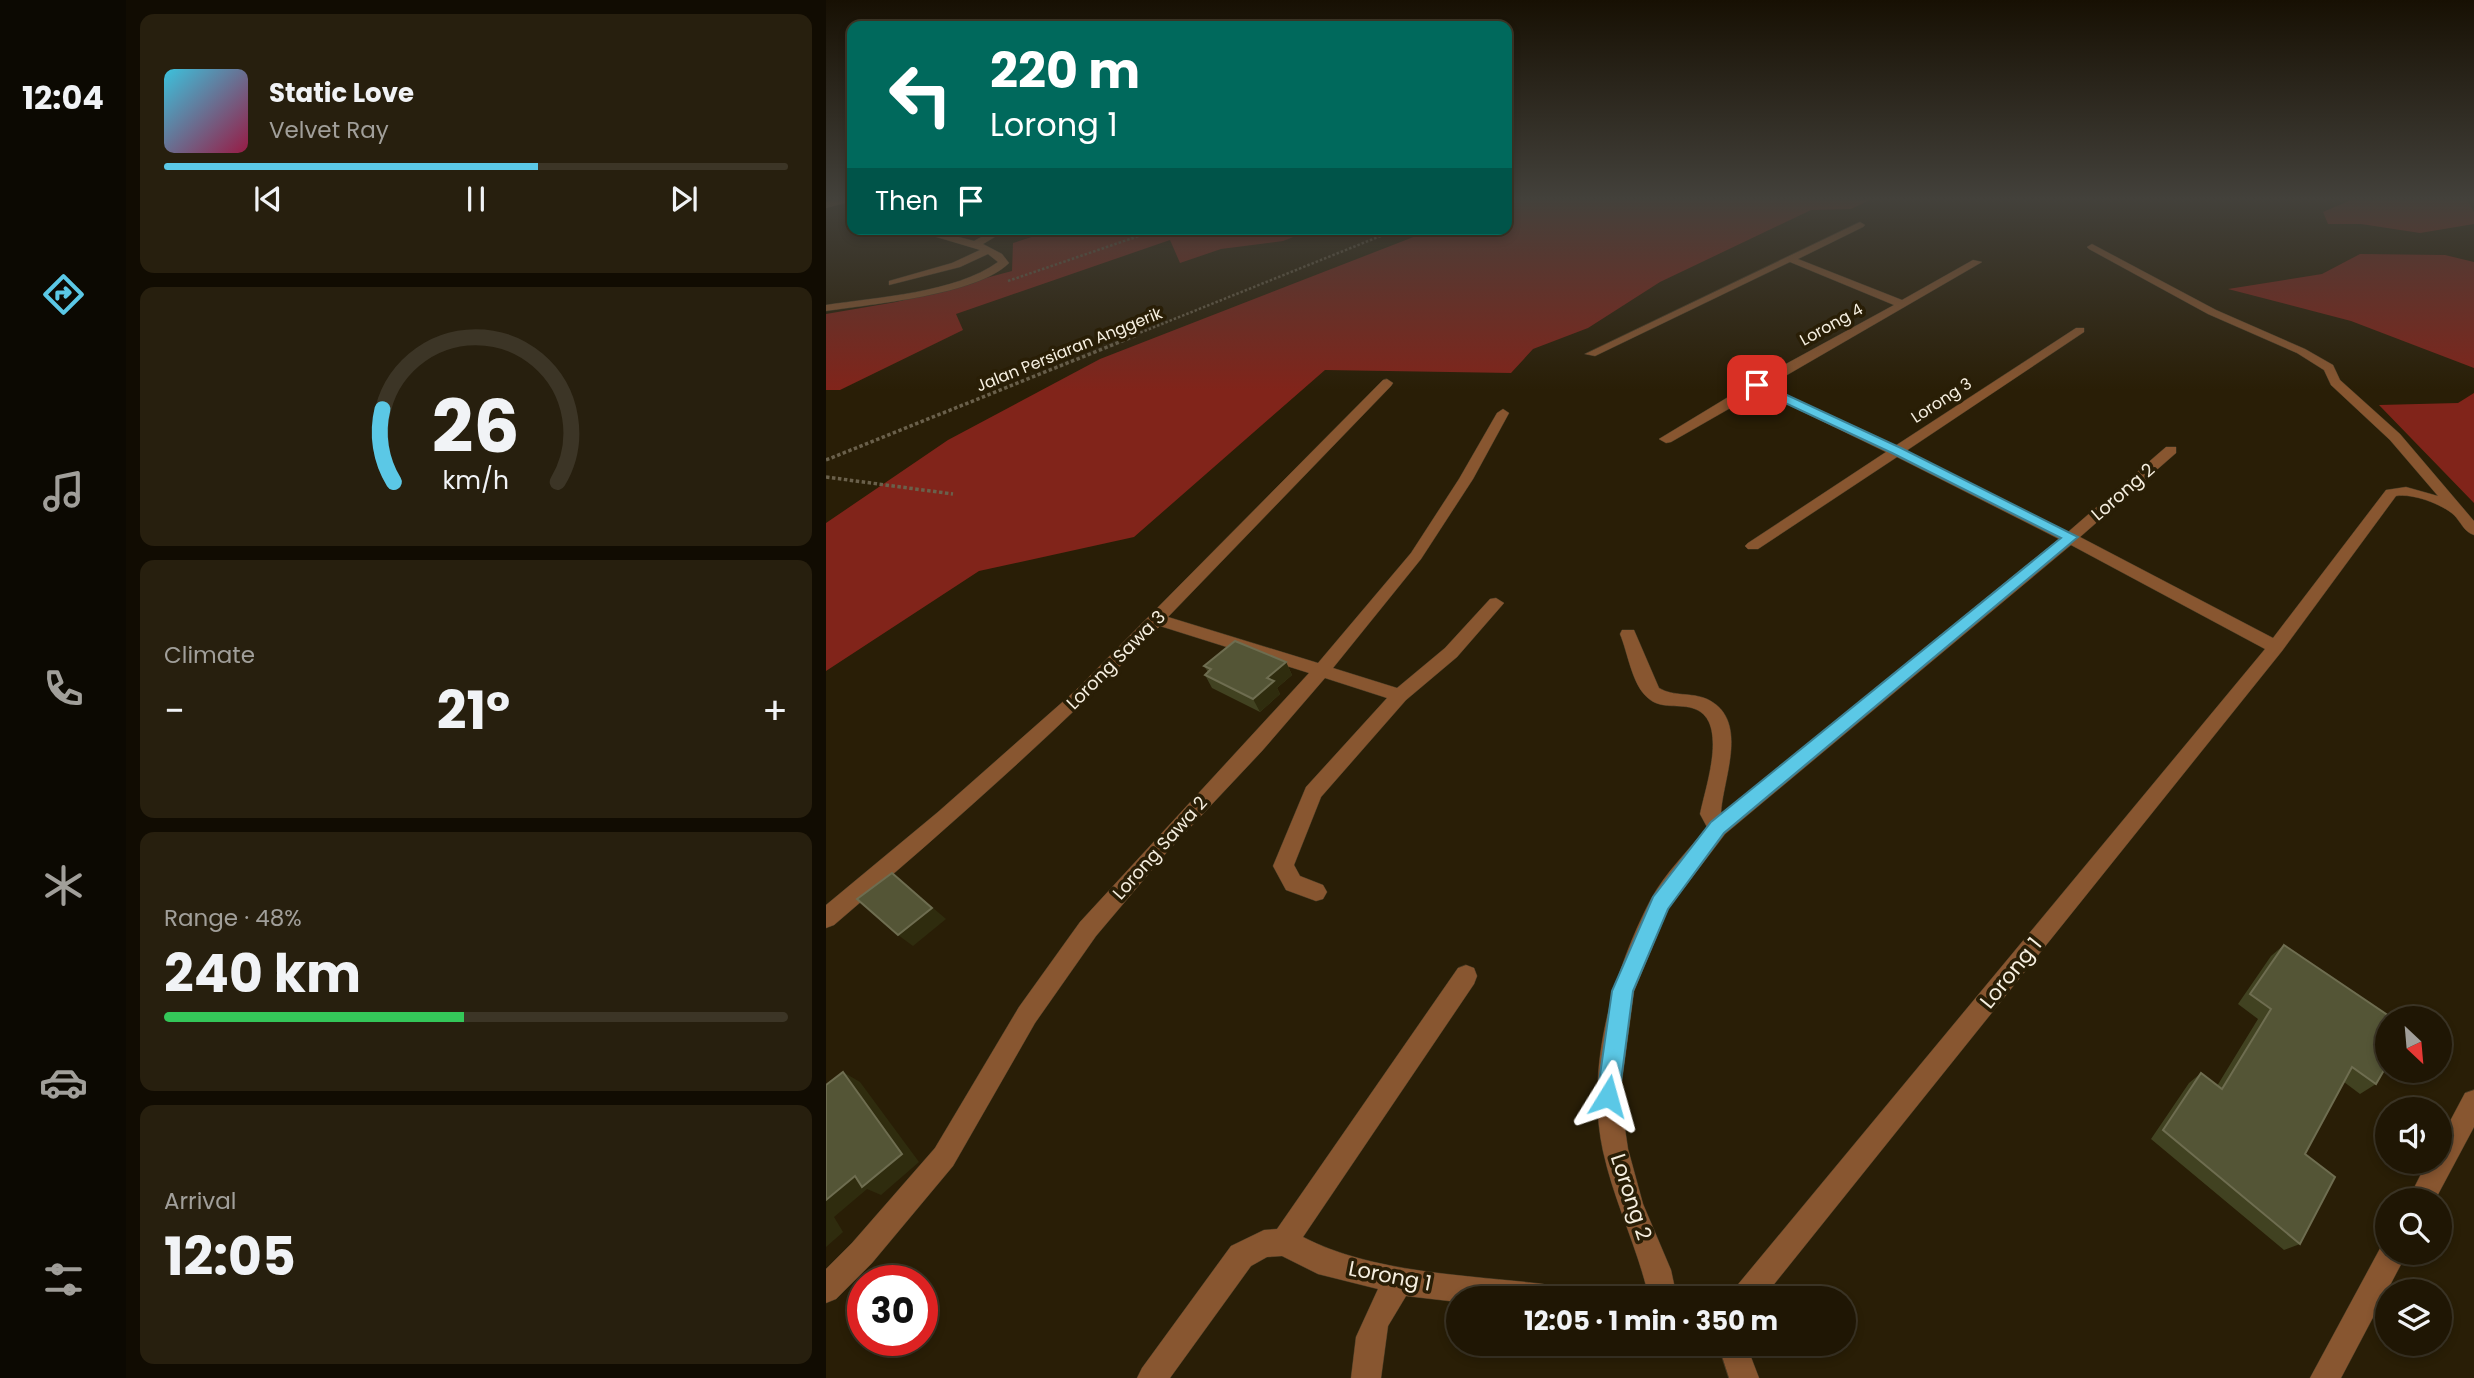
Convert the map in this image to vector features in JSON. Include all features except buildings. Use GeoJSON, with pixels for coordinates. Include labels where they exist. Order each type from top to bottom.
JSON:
{"type":"FeatureCollection","features":[{"type":"Feature","properties":{"kind":"street"},"geometry":{"type":"LineString","coordinates":[[892,283],[964,261]]}},
{"type":"Feature","properties":{"kind":"street"},"geometry":{"type":"LineString","coordinates":[[826,308],[934,289],[1002,265],[1003,261]]}},
{"type":"Feature","properties":{"kind":"street"},"geometry":{"type":"LineString","coordinates":[[1591,354],[1785,261]]}},
{"type":"Feature","properties":{"kind":"street"},"geometry":{"type":"LineString","coordinates":[[1796,261],[1901,304]]}},
{"type":"Feature","properties":{"kind":"street"},"geometry":{"type":"LineString","coordinates":[[2118,261],[2212,312],[2301,351],[2329,368],[2335,382],[2396,437],[2453,509],[2474,530]]}},
{"type":"Feature","properties":{"kind":"street","name":"Lorong 4"},"geometry":{"type":"LineString","coordinates":[[1666,439],[1977,262]]}},
{"type":"Feature","properties":{"kind":"street","name":"Lorong 3"},"geometry":{"type":"LineString","coordinates":[[1753,546],[2080,330]]}},
{"type":"Feature","properties":{"kind":"street","name":"Lorong Sawa 3"},"geometry":{"type":"LineString","coordinates":[[826,918],[945,818],[1071,705],[1387,383]]}},
{"type":"Feature","properties":{"kind":"street"},"geometry":{"type":"LineString","coordinates":[[1757,385],[1897,450],[2071,537],[2276,647]]}},
{"type":"Feature","properties":{"kind":"street","name":"Lorong Sawa 2"},"geometry":{"type":"LineString","coordinates":[[826,1289],[862,1252],[944,1157],[1027,1016],[1088,929],[1160,846],[1255,747],[1416,556],[1466,479],[1503,413]]}},
{"type":"Feature","properties":{"kind":"street","name":"Lorong 2"},"geometry":{"type":"LineString","coordinates":[[1660,1286],[1657,1270],[1629,1205],[1615,1149],[1608,1096],[1623,991],[1660,904],[1718,828],[2071,537],[2171,450]]}},
{"type":"Feature","properties":{"kind":"street","name":"Lorong 1"},"geometry":{"type":"LineString","coordinates":[[1755,1286],[2276,647],[2391,493],[2400,490],[2410,492],[2453,509]]}},
{"type":"Feature","properties":{"kind":"street"},"geometry":{"type":"LineString","coordinates":[[1316,892],[1293,883],[1283,866],[1314,793],[1401,695],[1465,641],[1496,603]]}},
{"type":"Feature","properties":{"kind":"street"},"geometry":{"type":"LineString","coordinates":[[1157,619],[1401,695]]}},
{"type":"Feature","properties":{"kind":"street"},"geometry":{"type":"LineString","coordinates":[[1628,634],[1652,693],[1663,699],[1700,704],[1713,712],[1720,727],[1722,760],[1710,814],[1718,828]]}},
{"type":"Feature","properties":{"kind":"street"},"geometry":{"type":"LineString","coordinates":[[1152,1378],[1241,1256],[1264,1244],[1284,1242],[1466,976]]}},
{"type":"Feature","properties":{"kind":"street"},"geometry":{"type":"LineString","coordinates":[[2427,1188],[2474,1102]]}},
{"type":"Feature","properties":{"kind":"street","name":"Lorong 1"},"geometry":{"type":"LineString","coordinates":[[1284,1242],[1318,1260],[1400,1281],[1446,1286]]}},
{"type":"Feature","properties":{"kind":"street"},"geometry":{"type":"LineString","coordinates":[[2325,1378],[2386,1265]]}},
{"type":"Feature","properties":{"kind":"street"},"geometry":{"type":"LineString","coordinates":[[1366,1378],[1367,1340],[1380,1310],[1400,1281]]}},
{"type":"Feature","properties":{"kind":"street"},"geometry":{"type":"LineString","coordinates":[[1736,1356],[1744,1378]]}},
{"type":"Feature","properties":{"kind":"path","name":"Jalan Persiaran Anggerik"},"geometry":{"type":"LineString","coordinates":[[826,460],[1318,261]]}},
{"type":"Feature","properties":{"kind":"path"},"geometry":{"type":"LineString","coordinates":[[826,477],[953,494]]}},
{"type":"Feature","properties":{"kind":"shaded area"},"geometry":{"type":"Polygon","coordinates":[[[1012,261],[1108,261],[956,314],[963,330],[840,390],[826,390],[826,314],[896,302],[1012,271],[1012,261]]]}},
{"type":"Feature","properties":{"kind":"shaded area"},"geometry":{"type":"Polygon","coordinates":[[[1351,261],[1703,261],[1660,282],[1588,328],[1533,349],[1511,373],[1325,370],[1134,537],[979,571],[826,671],[826,523],[948,440],[1100,359],[1351,261]]]}},
{"type":"Feature","properties":{"kind":"shaded area"},"geometry":{"type":"Polygon","coordinates":[[[2346,261],[2474,262],[2474,368],[2351,321],[2228,289],[2322,274],[2346,261]]]}},
{"type":"Feature","properties":{"kind":"shaded area"},"geometry":{"type":"Polygon","coordinates":[[[2474,393],[2474,503],[2379,405],[2458,403],[2474,393]]]}},
{"type":"Feature","properties":{"kind":"route"},"geometry":{"type":"LineString","coordinates":[[1608,1096],[1623,991],[1660,904],[1718,828],[1747,801],[2071,537],[1897,450],[1757,385]]}}]}
